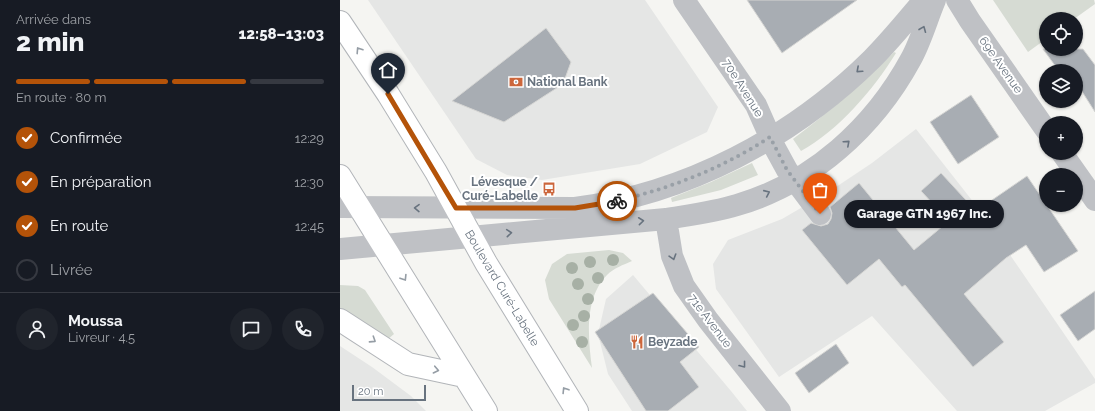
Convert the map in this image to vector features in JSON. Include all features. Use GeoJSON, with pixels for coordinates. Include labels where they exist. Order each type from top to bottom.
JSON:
{"type":"FeatureCollection","features":[{"type":"Feature","properties":{"kind":"main road","name":"Boulevard Curé-Labelle"},"geometry":{"type":"LineString","coordinates":[[340,22],[388,94],[456,208],[470,236],[577,411]]}},
{"type":"Feature","properties":{"kind":"main road"},"geometry":{"type":"LineString","coordinates":[[340,176],[350,207],[383,245],[486,411]]}},
{"type":"Feature","properties":{"kind":"main road"},"geometry":{"type":"LineString","coordinates":[[340,320],[408,364],[464,376]]}},
{"type":"Feature","properties":{"kind":"street","name":"70e Avenue"},"geometry":{"type":"LineString","coordinates":[[684,0],[756,105],[780,158],[820,214]]}},
{"type":"Feature","properties":{"kind":"street"},"geometry":{"type":"LineString","coordinates":[[350,207],[575,208],[613,202],[653,192],[707,172],[733,159],[797,121],[846,82],[888,43],[924,0]]}},
{"type":"Feature","properties":{"kind":"street"},"geometry":{"type":"LineString","coordinates":[[340,249],[666,219],[739,205],[795,180],[834,154],[850,141],[889,95],[912,57],[935,0]]}},
{"type":"Feature","properties":{"kind":"street","name":"69e Avenue"},"geometry":{"type":"LineString","coordinates":[[957,0],[1039,120]]}},
{"type":"Feature","properties":{"kind":"street"},"geometry":{"type":"LineString","coordinates":[[1067,160],[1095,200]]}},
{"type":"Feature","properties":{"kind":"street","name":"71e Avenue"},"geometry":{"type":"LineString","coordinates":[[666,219],[672,256],[684,286],[708,320],[780,411]]}},
{"type":"Feature","properties":{"kind":"shaded area"},"geometry":{"type":"Polygon","coordinates":[[[368,0],[645,0],[718,107],[707,132],[640,164],[542,180],[507,175],[476,159],[368,0]]]}},
{"type":"Feature","properties":{"kind":"shaded area"},"geometry":{"type":"Polygon","coordinates":[[[993,0],[1094,0],[1095,4],[1083,13],[1039,12],[1039,44],[1028,52],[993,0]]]}},
{"type":"Feature","properties":{"kind":"shaded area"},"geometry":{"type":"Polygon","coordinates":[[[894,52],[896,53],[877,81],[842,121],[815,143],[801,151],[793,139],[845,97],[894,52]]]}},
{"type":"Feature","properties":{"kind":"shaded area"},"geometry":{"type":"Polygon","coordinates":[[[916,129],[978,208],[1095,379],[1095,383],[1045,411],[957,411],[872,316],[779,377],[716,289],[713,264],[728,240],[782,219],[830,191],[872,163],[916,129]]]}},
{"type":"Feature","properties":{"kind":"shaded area"},"geometry":{"type":"Polygon","coordinates":[[[752,163],[758,175],[721,190],[672,202],[671,198],[752,163]]]}},
{"type":"Feature","properties":{"kind":"shaded area"},"geometry":{"type":"Polygon","coordinates":[[[609,250],[623,253],[632,261],[607,275],[594,295],[589,319],[589,344],[592,368],[549,299],[545,280],[552,264],[567,254],[609,250]]]}},
{"type":"Feature","properties":{"kind":"shaded area"},"geometry":{"type":"Polygon","coordinates":[[[633,275],[747,411],[632,411],[608,374],[598,334],[606,299],[633,275]]]}},
{"type":"Feature","properties":{"kind":"shaded area"},"geometry":{"type":"Polygon","coordinates":[[[340,285],[358,286],[365,290],[394,334],[387,340],[340,312],[340,285]]]}},
{"type":"Feature","properties":{"kind":"shaded area"},"geometry":{"type":"Polygon","coordinates":[[[340,346],[372,367],[411,396],[426,411],[340,411],[340,346]]]}},
{"type":"Feature","properties":{"kind":"building"},"geometry":{"type":"Polygon","coordinates":[[[747,0],[857,0],[782,53],[747,0]]]}},
{"type":"Feature","properties":{"kind":"building"},"geometry":{"type":"Polygon","coordinates":[[[546,28],[571,62],[563,84],[504,122],[452,101],[546,28]]]}},
{"type":"Feature","properties":{"kind":"building"},"geometry":{"type":"Polygon","coordinates":[[[1083,49],[1095,65],[1095,112],[1083,93],[1083,64],[1054,64],[1048,56],[1083,56],[1083,49]]]}},
{"type":"Feature","properties":{"kind":"building"},"geometry":{"type":"Polygon","coordinates":[[[971,95],[999,137],[958,164],[930,122],[971,95]]]}},
{"type":"Feature","properties":{"kind":"building"},"geometry":{"type":"Polygon","coordinates":[[[941,173],[976,211],[1027,176],[1039,194],[1039,212],[1051,212],[1078,251],[1044,272],[1026,245],[1006,258],[964,294],[1004,342],[973,367],[905,285],[902,287],[879,259],[847,285],[802,230],[811,223],[821,226],[828,224],[832,213],[830,207],[859,183],[914,250],[949,221],[921,191],[941,173]]]}},
{"type":"Feature","properties":{"kind":"building"},"geometry":{"type":"Polygon","coordinates":[[[1095,291],[1095,329],[1078,341],[1060,315],[1095,291]]]}},
{"type":"Feature","properties":{"kind":"building"},"geometry":{"type":"Polygon","coordinates":[[[653,293],[699,347],[680,362],[699,387],[668,411],[646,411],[595,332],[653,293]]]}},
{"type":"Feature","properties":{"kind":"building"},"geometry":{"type":"Polygon","coordinates":[[[836,344],[849,363],[809,393],[795,373],[836,344]]]}},
{"type":"Feature","properties":{"kind":"way so far"},"geometry":{"type":"LineString","coordinates":[[617,201],[653,192],[707,172],[755,147],[770,137],[774,148],[787,170],[820,214]]}},
{"type":"Feature","properties":{"kind":"place","name":"National Bank"},"geometry":{"type":"Point","coordinates":[516,82]}},
{"type":"Feature","properties":{"kind":"place","name":"Lévesque / Curé-Labelle"},"geometry":{"type":"Point","coordinates":[549,189]}},
{"type":"Feature","properties":{"kind":"place","name":"Garage GTN 1967 Inc."},"geometry":{"type":"Point","coordinates":[820,214]}},
{"type":"Feature","properties":{"kind":"place","name":"Beyzade"},"geometry":{"type":"Point","coordinates":[637,342]}},
{"type":"Feature","properties":{"kind":"route"},"geometry":{"type":"LineString","coordinates":[[388,94],[436,172],[456,208],[575,208],[617,201]]}}]}
